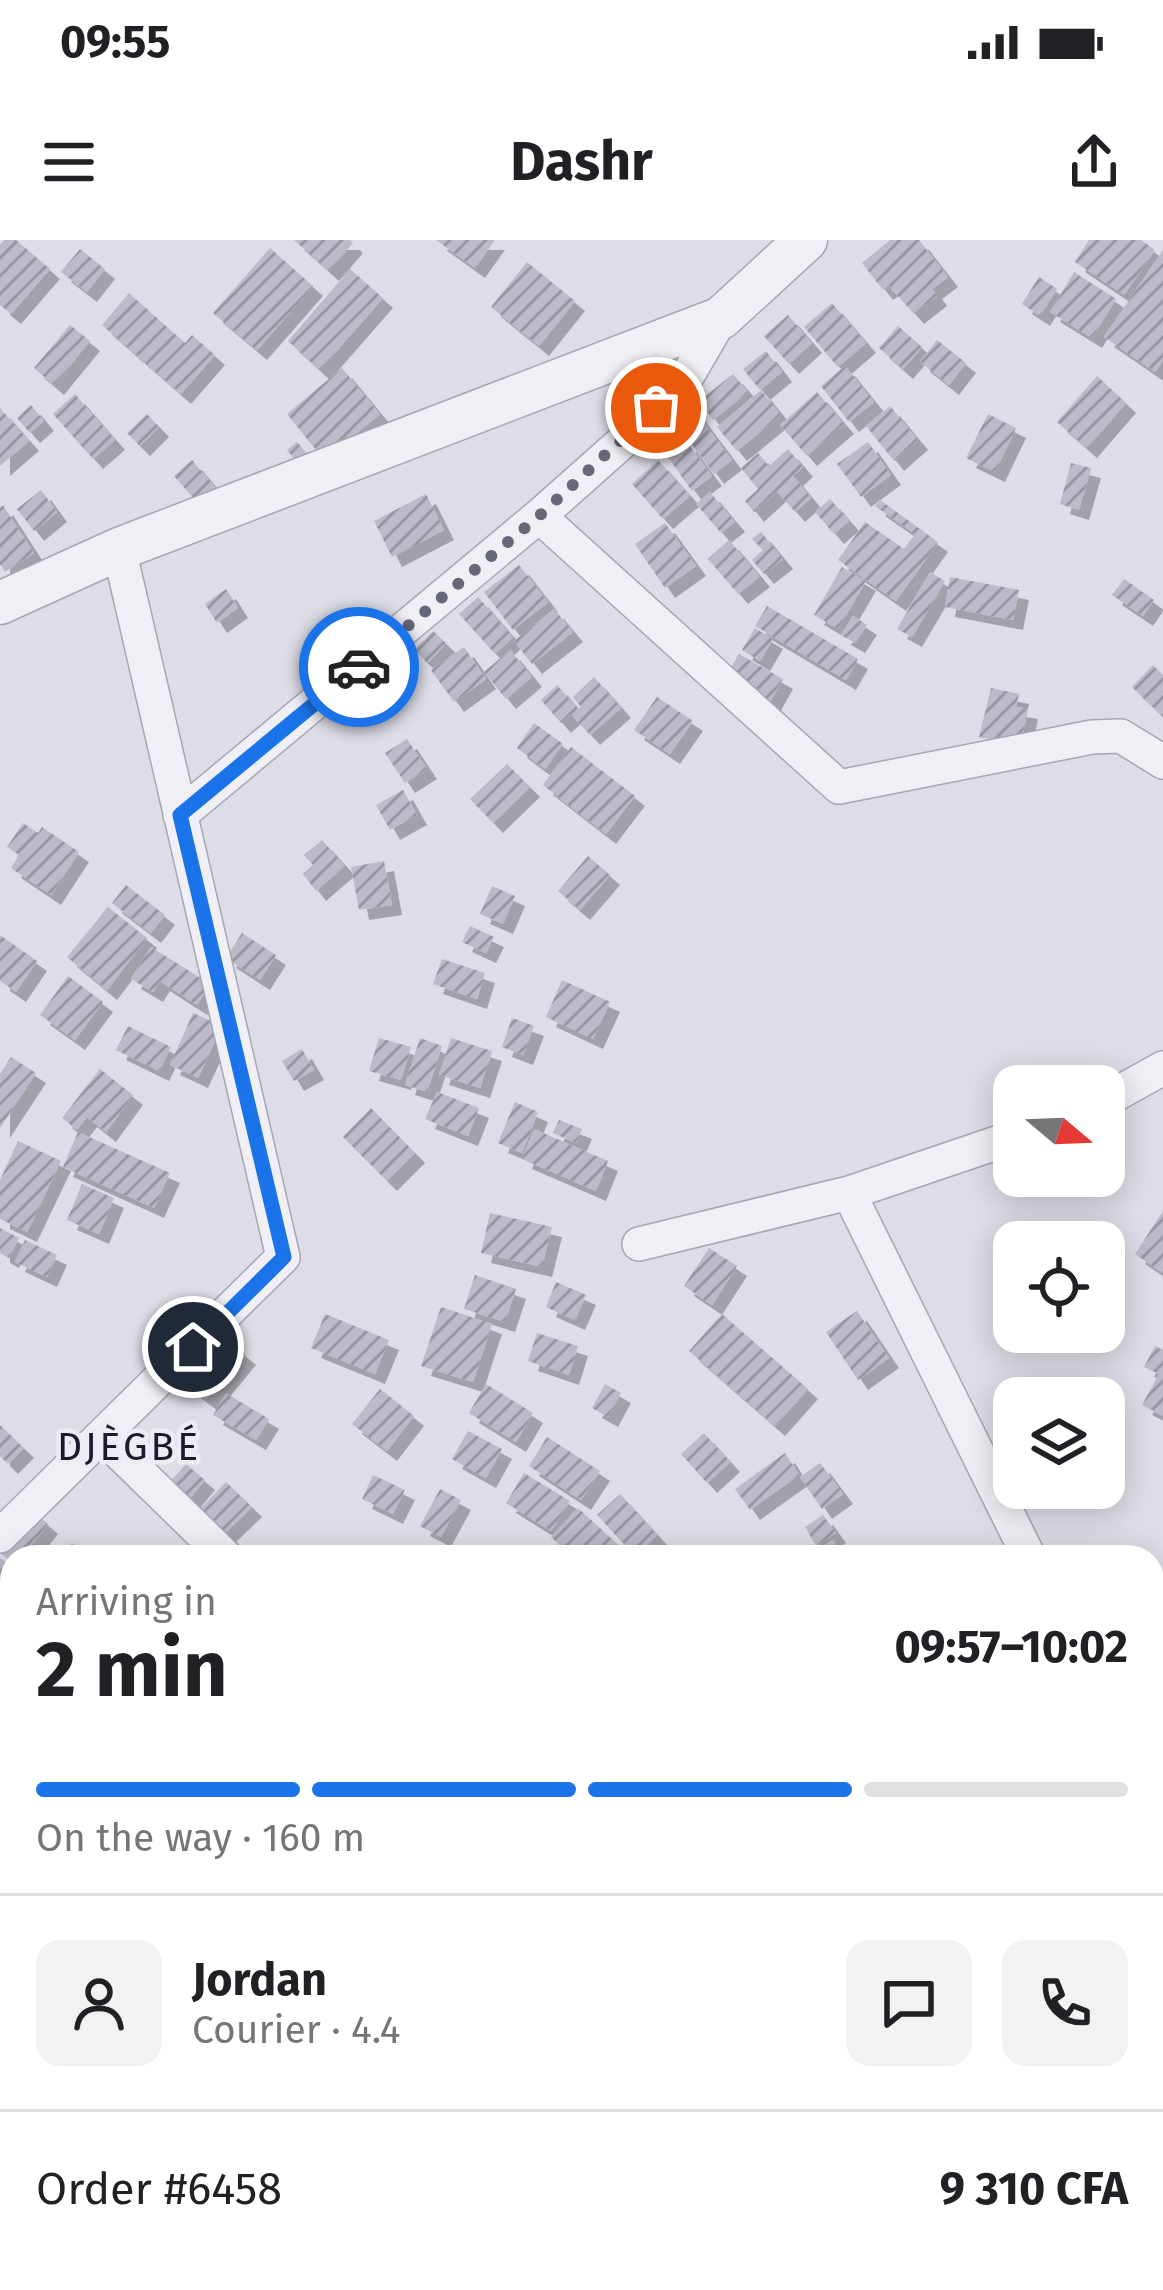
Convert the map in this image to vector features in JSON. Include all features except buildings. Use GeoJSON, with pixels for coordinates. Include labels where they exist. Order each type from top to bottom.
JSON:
{"type":"FeatureCollection","features":[{"type":"Feature","properties":{"kind":"street"},"geometry":{"type":"LineString","coordinates":[[180,815],[628,437],[685,380],[721,318],[806,240]]}},
{"type":"Feature","properties":{"kind":"street"},"geometry":{"type":"LineString","coordinates":[[0,602],[119,549],[721,318]]}},
{"type":"Feature","properties":{"kind":"street"},"geometry":{"type":"LineString","coordinates":[[539,516],[839,787],[1092,737],[1121,736],[1163,762]]}},
{"type":"Feature","properties":{"kind":"street"},"geometry":{"type":"LineString","coordinates":[[0,1537],[284,1257],[119,549]]}},
{"type":"Feature","properties":{"kind":"street"},"geometry":{"type":"LineString","coordinates":[[1125,1089],[1163,1068]]}},
{"type":"Feature","properties":{"kind":"street"},"geometry":{"type":"LineString","coordinates":[[639,1244],[849,1193],[993,1144]]}},
{"type":"Feature","properties":{"kind":"street"},"geometry":{"type":"LineString","coordinates":[[849,1193],[1023,1545]]}},
{"type":"Feature","properties":{"kind":"street"},"geometry":{"type":"LineString","coordinates":[[102,1436],[214,1545]]}},
{"type":"Feature","properties":{"kind":"way so far"},"geometry":{"type":"LineString","coordinates":[[359,667],[539,516],[656,408]]}},
{"type":"Feature","properties":{"kind":"district","name":"DJÈGBÉ"},"geometry":{"type":"Point","coordinates":[129,1446]}},
{"type":"Feature","properties":{"kind":"route"},"geometry":{"type":"LineString","coordinates":[[193,1347],[284,1257],[180,815],[359,667]]}}]}
